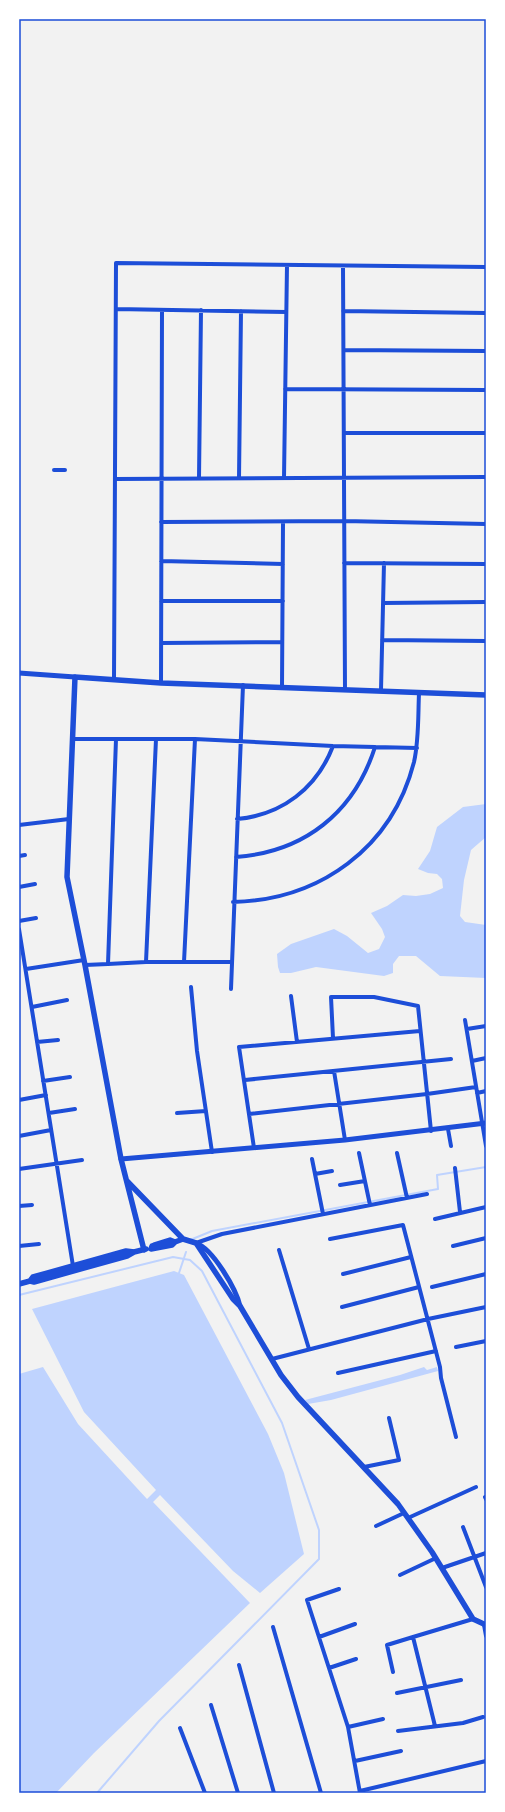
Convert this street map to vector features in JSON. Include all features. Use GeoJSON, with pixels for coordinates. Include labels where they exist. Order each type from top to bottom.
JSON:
{"type":"FeatureCollection","features":[{"type":"Feature","properties":{"kind":"main road"},"geometry":{"type":"LineString","coordinates":[[144,1250],[121,1159],[85,963],[67,877],[74,677],[161,683],[486,695]]}},
{"type":"Feature","properties":{"kind":"main road"},"geometry":{"type":"LineString","coordinates":[[126,1179],[183,1239],[196,1243],[232,1299],[240,1306],[272,1359],[298,1397],[406,1515],[436,1558],[473,1619],[485,1625]]}},
{"type":"Feature","properties":{"kind":"main road"},"geometry":{"type":"LineString","coordinates":[[30,1281],[33,1277],[126,1251],[134,1252],[144,1250],[152,1246],[152,1249],[172,1244],[183,1239]]}},
{"type":"Feature","properties":{"kind":"main road"},"geometry":{"type":"LineString","coordinates":[[19,1284],[30,1281],[34,1282],[127,1256],[134,1252]]}},
{"type":"Feature","properties":{"kind":"street"},"geometry":{"type":"LineString","coordinates":[[114,679],[116,263],[486,267]]}},
{"type":"Feature","properties":{"kind":"street"},"geometry":{"type":"LineString","coordinates":[[284,478],[287,265]]}},
{"type":"Feature","properties":{"kind":"street"},"geometry":{"type":"LineString","coordinates":[[343,266],[345,690]]}},
{"type":"Feature","properties":{"kind":"street"},"geometry":{"type":"LineString","coordinates":[[116,309],[286,312]]}},
{"type":"Feature","properties":{"kind":"street"},"geometry":{"type":"LineString","coordinates":[[161,683],[162,310]]}},
{"type":"Feature","properties":{"kind":"street"},"geometry":{"type":"LineString","coordinates":[[199,478],[201,310]]}},
{"type":"Feature","properties":{"kind":"street"},"geometry":{"type":"LineString","coordinates":[[239,478],[241,311]]}},
{"type":"Feature","properties":{"kind":"street"},"geometry":{"type":"LineString","coordinates":[[343,311],[486,313]]}},
{"type":"Feature","properties":{"kind":"street"},"geometry":{"type":"LineString","coordinates":[[344,350],[486,351]]}},
{"type":"Feature","properties":{"kind":"street"},"geometry":{"type":"LineString","coordinates":[[285,389],[486,390]]}},
{"type":"Feature","properties":{"kind":"street"},"geometry":{"type":"LineString","coordinates":[[344,432],[486,432]]}},
{"type":"Feature","properties":{"kind":"street"},"geometry":{"type":"LineString","coordinates":[[54,470],[65,470]]}},
{"type":"Feature","properties":{"kind":"street"},"geometry":{"type":"LineString","coordinates":[[115,478],[486,477]]}},
{"type":"Feature","properties":{"kind":"street"},"geometry":{"type":"LineString","coordinates":[[161,522],[344,521],[486,524]]}},
{"type":"Feature","properties":{"kind":"street"},"geometry":{"type":"LineString","coordinates":[[282,687],[283,522]]}},
{"type":"Feature","properties":{"kind":"street"},"geometry":{"type":"LineString","coordinates":[[161,561],[283,564]]}},
{"type":"Feature","properties":{"kind":"street"},"geometry":{"type":"LineString","coordinates":[[344,563],[486,564]]}},
{"type":"Feature","properties":{"kind":"street"},"geometry":{"type":"LineString","coordinates":[[381,690],[384,563]]}},
{"type":"Feature","properties":{"kind":"street"},"geometry":{"type":"LineString","coordinates":[[161,600],[283,601]]}},
{"type":"Feature","properties":{"kind":"street"},"geometry":{"type":"LineString","coordinates":[[383,604],[486,602]]}},
{"type":"Feature","properties":{"kind":"street"},"geometry":{"type":"LineString","coordinates":[[382,640],[486,641]]}},
{"type":"Feature","properties":{"kind":"street"},"geometry":{"type":"LineString","coordinates":[[161,643],[282,642]]}},
{"type":"Feature","properties":{"kind":"street"},"geometry":{"type":"LineString","coordinates":[[19,673],[74,677]]}},
{"type":"Feature","properties":{"kind":"street"},"geometry":{"type":"LineString","coordinates":[[231,989],[239,740],[243,685]]}},
{"type":"Feature","properties":{"kind":"street"},"geometry":{"type":"LineString","coordinates":[[233,902],[261,900],[295,892],[327,878],[350,862],[370,844],[394,811],[408,780],[417,748],[419,693]]}},
{"type":"Feature","properties":{"kind":"street"},"geometry":{"type":"LineString","coordinates":[[72,738],[239,740],[333,746],[417,748]]}},
{"type":"Feature","properties":{"kind":"street"},"geometry":{"type":"LineString","coordinates":[[108,964],[116,739]]}},
{"type":"Feature","properties":{"kind":"street"},"geometry":{"type":"LineString","coordinates":[[146,962],[156,739]]}},
{"type":"Feature","properties":{"kind":"street"},"geometry":{"type":"LineString","coordinates":[[184,962],[195,739]]}},
{"type":"Feature","properties":{"kind":"street"},"geometry":{"type":"LineString","coordinates":[[237,819],[267,813],[285,805],[297,796],[308,787],[320,772],[333,746]]}},
{"type":"Feature","properties":{"kind":"street"},"geometry":{"type":"LineString","coordinates":[[236,857],[259,854],[282,848],[323,826],[355,791],[367,770],[375,747]]}},
{"type":"Feature","properties":{"kind":"street"},"geometry":{"type":"LineString","coordinates":[[19,825],[69,819]]}},
{"type":"Feature","properties":{"kind":"street"},"geometry":{"type":"LineString","coordinates":[[19,856],[26,854]]}},
{"type":"Feature","properties":{"kind":"street"},"geometry":{"type":"LineString","coordinates":[[19,887],[35,884]]}},
{"type":"Feature","properties":{"kind":"street"},"geometry":{"type":"LineString","coordinates":[[19,920],[36,918]]}},
{"type":"Feature","properties":{"kind":"street"},"geometry":{"type":"LineString","coordinates":[[19,929],[21,953],[26,969],[73,1266]]}},
{"type":"Feature","properties":{"kind":"street"},"geometry":{"type":"LineString","coordinates":[[26,969],[85,963],[232,962]]}},
{"type":"Feature","properties":{"kind":"street"},"geometry":{"type":"LineString","coordinates":[[191,987],[197,1051],[212,1152]]}},
{"type":"Feature","properties":{"kind":"street"},"geometry":{"type":"LineString","coordinates":[[291,996],[297,1042]]}},
{"type":"Feature","properties":{"kind":"street"},"geometry":{"type":"LineString","coordinates":[[333,1038],[330,997],[374,996],[418,1006],[431,1131]]}},
{"type":"Feature","properties":{"kind":"street"},"geometry":{"type":"LineString","coordinates":[[32,1007],[67,1000]]}},
{"type":"Feature","properties":{"kind":"street"},"geometry":{"type":"LineString","coordinates":[[465,1020],[477,1093],[484,1124],[486,1146]]}},
{"type":"Feature","properties":{"kind":"street"},"geometry":{"type":"LineString","coordinates":[[467,1029],[486,1026]]}},
{"type":"Feature","properties":{"kind":"street"},"geometry":{"type":"LineString","coordinates":[[254,1148],[239,1047],[420,1030]]}},
{"type":"Feature","properties":{"kind":"street"},"geometry":{"type":"LineString","coordinates":[[37,1042],[58,1040]]}},
{"type":"Feature","properties":{"kind":"street"},"geometry":{"type":"LineString","coordinates":[[472,1061],[486,1058]]}},
{"type":"Feature","properties":{"kind":"street"},"geometry":{"type":"LineString","coordinates":[[245,1080],[451,1059]]}},
{"type":"Feature","properties":{"kind":"street"},"geometry":{"type":"LineString","coordinates":[[334,1071],[345,1140]]}},
{"type":"Feature","properties":{"kind":"street"},"geometry":{"type":"LineString","coordinates":[[44,1081],[70,1077]]}},
{"type":"Feature","properties":{"kind":"street"},"geometry":{"type":"LineString","coordinates":[[249,1114],[476,1087]]}},
{"type":"Feature","properties":{"kind":"street"},"geometry":{"type":"LineString","coordinates":[[477,1093],[486,1092]]}},
{"type":"Feature","properties":{"kind":"street"},"geometry":{"type":"LineString","coordinates":[[19,1100],[46,1095]]}},
{"type":"Feature","properties":{"kind":"street"},"geometry":{"type":"LineString","coordinates":[[49,1113],[75,1110]]}},
{"type":"Feature","properties":{"kind":"street"},"geometry":{"type":"LineString","coordinates":[[177,1113],[206,1111]]}},
{"type":"Feature","properties":{"kind":"street"},"geometry":{"type":"LineString","coordinates":[[121,1159],[345,1140],[484,1124]]}},
{"type":"Feature","properties":{"kind":"street"},"geometry":{"type":"LineString","coordinates":[[448,1129],[451,1146]]}},
{"type":"Feature","properties":{"kind":"street"},"geometry":{"type":"LineString","coordinates":[[19,1136],[51,1130]]}},
{"type":"Feature","properties":{"kind":"street"},"geometry":{"type":"LineString","coordinates":[[359,1153],[370,1205]]}},
{"type":"Feature","properties":{"kind":"street"},"geometry":{"type":"LineString","coordinates":[[397,1153],[407,1198]]}},
{"type":"Feature","properties":{"kind":"street"},"geometry":{"type":"LineString","coordinates":[[312,1159],[323,1213]]}},
{"type":"Feature","properties":{"kind":"street"},"geometry":{"type":"LineString","coordinates":[[19,1169],[82,1160]]}},
{"type":"Feature","properties":{"kind":"street"},"geometry":{"type":"LineString","coordinates":[[456,1168],[460,1212]]}},
{"type":"Feature","properties":{"kind":"street"},"geometry":{"type":"LineString","coordinates":[[315,1174],[332,1171]]}},
{"type":"Feature","properties":{"kind":"street"},"geometry":{"type":"LineString","coordinates":[[340,1185],[365,1181]]}},
{"type":"Feature","properties":{"kind":"street"},"geometry":{"type":"LineString","coordinates":[[196,1243],[222,1234],[323,1213],[427,1194]]}},
{"type":"Feature","properties":{"kind":"street"},"geometry":{"type":"LineString","coordinates":[[19,1206],[32,1205]]}},
{"type":"Feature","properties":{"kind":"street"},"geometry":{"type":"LineString","coordinates":[[435,1219],[486,1207]]}},
{"type":"Feature","properties":{"kind":"street"},"geometry":{"type":"LineString","coordinates":[[330,1239],[403,1225],[436,1350],[456,1437]]}},
{"type":"Feature","properties":{"kind":"street"},"geometry":{"type":"LineString","coordinates":[[453,1246],[486,1238]]}},
{"type":"Feature","properties":{"kind":"street"},"geometry":{"type":"LineString","coordinates":[[19,1246],[39,1244]]}},
{"type":"Feature","properties":{"kind":"street"},"geometry":{"type":"LineString","coordinates":[[279,1250],[309,1349]]}},
{"type":"Feature","properties":{"kind":"street"},"geometry":{"type":"LineString","coordinates":[[343,1274],[412,1257]]}},
{"type":"Feature","properties":{"kind":"street"},"geometry":{"type":"LineString","coordinates":[[432,1287],[486,1274]]}},
{"type":"Feature","properties":{"kind":"street"},"geometry":{"type":"LineString","coordinates":[[342,1307],[419,1287]]}},
{"type":"Feature","properties":{"kind":"street"},"geometry":{"type":"LineString","coordinates":[[272,1359],[428,1319],[486,1307]]}},
{"type":"Feature","properties":{"kind":"street"},"geometry":{"type":"LineString","coordinates":[[456,1347],[486,1341]]}},
{"type":"Feature","properties":{"kind":"street"},"geometry":{"type":"LineString","coordinates":[[338,1373],[436,1350]]}},
{"type":"Feature","properties":{"kind":"street"},"geometry":{"type":"LineString","coordinates":[[364,1468],[399,1460],[389,1418]]}},
{"type":"Feature","properties":{"kind":"street"},"geometry":{"type":"LineString","coordinates":[[376,1526],[476,1487]]}},
{"type":"Feature","properties":{"kind":"street"},"geometry":{"type":"LineString","coordinates":[[463,1527],[486,1587]]}},
{"type":"Feature","properties":{"kind":"street"},"geometry":{"type":"LineString","coordinates":[[442,1568],[486,1552]]}},
{"type":"Feature","properties":{"kind":"street"},"geometry":{"type":"LineString","coordinates":[[400,1575],[436,1558]]}},
{"type":"Feature","properties":{"kind":"street"},"geometry":{"type":"LineString","coordinates":[[339,1589],[307,1600],[348,1727],[360,1792],[486,1761]]}},
{"type":"Feature","properties":{"kind":"street"},"geometry":{"type":"LineString","coordinates":[[393,1672],[387,1645],[473,1619]]}},
{"type":"Feature","properties":{"kind":"street"},"geometry":{"type":"LineString","coordinates":[[319,1637],[355,1624]]}},
{"type":"Feature","properties":{"kind":"street"},"geometry":{"type":"LineString","coordinates":[[485,1625],[486,1636]]}},
{"type":"Feature","properties":{"kind":"street"},"geometry":{"type":"LineString","coordinates":[[273,1627],[321,1793]]}},
{"type":"Feature","properties":{"kind":"street"},"geometry":{"type":"LineString","coordinates":[[413,1637],[435,1726]]}},
{"type":"Feature","properties":{"kind":"street"},"geometry":{"type":"LineString","coordinates":[[329,1668],[356,1660]]}},
{"type":"Feature","properties":{"kind":"street"},"geometry":{"type":"LineString","coordinates":[[239,1665],[274,1793]]}},
{"type":"Feature","properties":{"kind":"street"},"geometry":{"type":"LineString","coordinates":[[397,1693],[461,1680]]}},
{"type":"Feature","properties":{"kind":"street"},"geometry":{"type":"LineString","coordinates":[[211,1705],[238,1793]]}},
{"type":"Feature","properties":{"kind":"street"},"geometry":{"type":"LineString","coordinates":[[398,1731],[463,1723],[483,1717]]}},
{"type":"Feature","properties":{"kind":"street"},"geometry":{"type":"LineString","coordinates":[[348,1727],[383,1719]]}},
{"type":"Feature","properties":{"kind":"street"},"geometry":{"type":"LineString","coordinates":[[180,1728],[204,1793]]}},
{"type":"Feature","properties":{"kind":"street"},"geometry":{"type":"LineString","coordinates":[[355,1761],[401,1751]]}},
{"type":"Feature","properties":{"kind":"water"},"geometry":{"type":"Polygon","coordinates":[[[486,804],[486,837],[471,850],[464,880],[460,916],[465,922],[486,925],[486,978],[440,976],[416,956],[399,956],[393,964],[393,973],[384,976],[316,967],[291,973],[280,973],[277,954],[291,944],[334,929],[347,936],[368,953],[379,949],[385,937],[382,929],[371,913],[387,906],[403,895],[416,896],[430,894],[443,888],[442,879],[437,874],[428,873],[418,869],[430,851],[437,827],[463,807],[486,804]]]}},
{"type":"Feature","properties":{"kind":"water"},"geometry":{"type":"Polygon","coordinates":[[[174,1271],[184,1275],[268,1434],[284,1473],[304,1554],[260,1593],[233,1571],[160,1495],[153,1502],[250,1603],[94,1753],[56,1793],[19,1793],[19,1374],[43,1367],[78,1424],[147,1499],[156,1490],[84,1412],[32,1309],[174,1271]]]}},
{"type":"Feature","properties":{"kind":"water"},"geometry":{"type":"Polygon","coordinates":[[[424,1367],[427,1370],[437,1367],[438,1371],[331,1400],[308,1404],[305,1400],[400,1375],[424,1367]]]}},
{"type":"Feature","properties":{"kind":"waterway"},"geometry":{"type":"LineString","coordinates":[[190,1240],[212,1231],[438,1189],[437,1175],[486,1167]]}},
{"type":"Feature","properties":{"kind":"waterway"},"geometry":{"type":"LineString","coordinates":[[179,1273],[186,1252]]}},
{"type":"Feature","properties":{"kind":"waterway"},"geometry":{"type":"LineString","coordinates":[[19,1295],[173,1257],[190,1260],[202,1271],[282,1423],[319,1530],[319,1559],[159,1721],[97,1793]]}}]}
